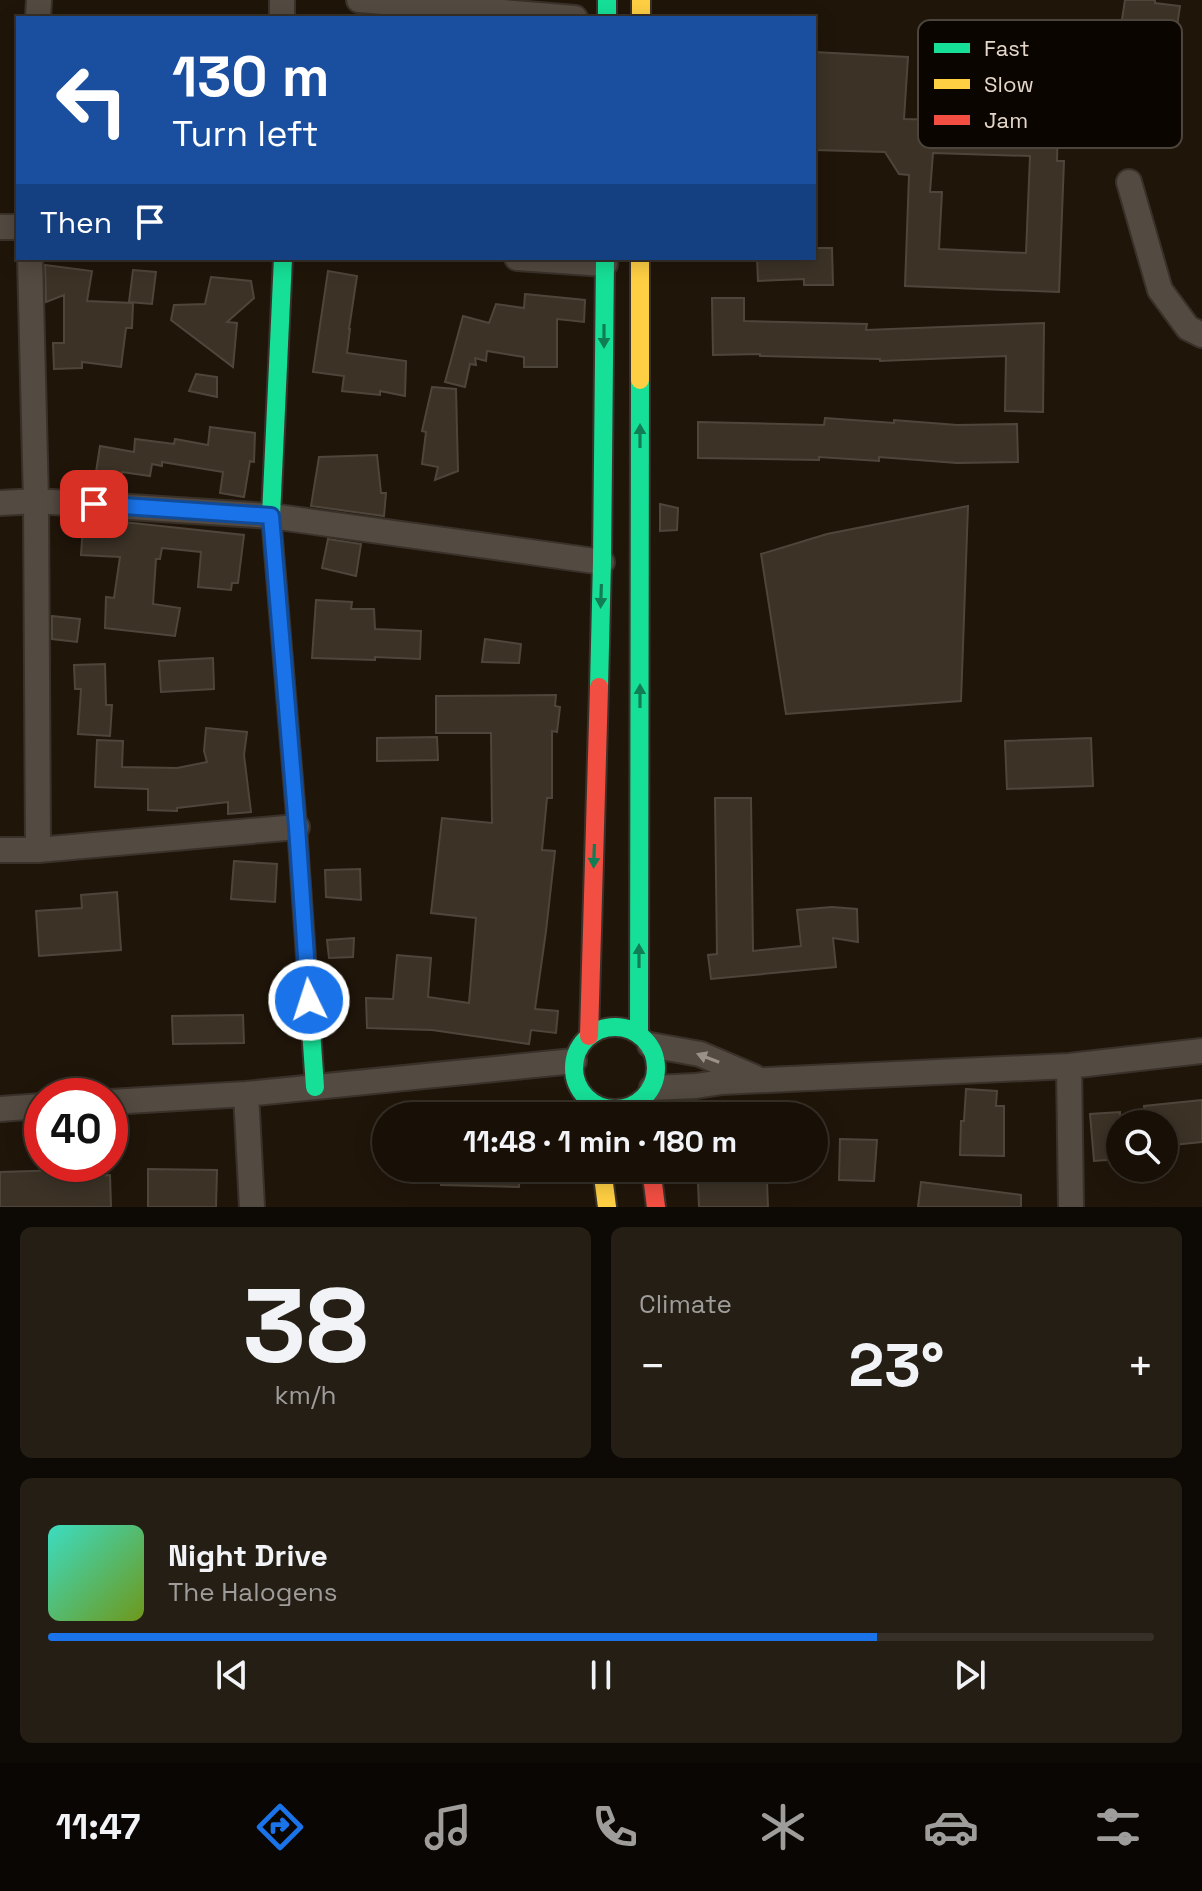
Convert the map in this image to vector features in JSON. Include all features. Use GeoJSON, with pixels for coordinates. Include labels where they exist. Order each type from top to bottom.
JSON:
{"type":"FeatureCollection","features":[{"type":"Feature","properties":{"kind":"main road"},"geometry":{"type":"LineString","coordinates":[[283,260],[271,516],[315,1087]]}},
{"type":"Feature","properties":{"kind":"main road"},"geometry":{"type":"LineString","coordinates":[[640,260],[644,1039]]}},
{"type":"Feature","properties":{"kind":"main road"},"geometry":{"type":"LineString","coordinates":[[589,1036],[602,562],[605,261]]}},
{"type":"Feature","properties":{"kind":"main road"},"geometry":{"type":"LineString","coordinates":[[589,1102],[577,1086],[573,1074],[574,1061],[579,1047],[589,1036],[601,1029],[614,1027],[627,1028],[644,1039],[656,1059],[657,1074],[647,1101]]}},
{"type":"Feature","properties":{"kind":"main road"},"geometry":{"type":"LineString","coordinates":[[604,1182],[607,1207]]}},
{"type":"Feature","properties":{"kind":"main road"},"geometry":{"type":"LineString","coordinates":[[653,1182],[656,1207]]}},
{"type":"Feature","properties":{"kind":"street"},"geometry":{"type":"LineString","coordinates":[[359,0],[551,16]]}},
{"type":"Feature","properties":{"kind":"street"},"geometry":{"type":"LineString","coordinates":[[1129,182],[1160,290],[1188,328],[1202,335]]}},
{"type":"Feature","properties":{"kind":"street"},"geometry":{"type":"LineString","coordinates":[[30,260],[36,501],[38,850]]}},
{"type":"Feature","properties":{"kind":"street"},"geometry":{"type":"LineString","coordinates":[[576,260],[605,261]]}},
{"type":"Feature","properties":{"kind":"street"},"geometry":{"type":"LineString","coordinates":[[0,503],[36,501],[271,516],[602,562]]}},
{"type":"Feature","properties":{"kind":"street"},"geometry":{"type":"LineString","coordinates":[[0,850],[38,850],[297,827]]}},
{"type":"Feature","properties":{"kind":"street"},"geometry":{"type":"LineString","coordinates":[[644,1039],[700,1054],[763,1081]]}},
{"type":"Feature","properties":{"kind":"street"},"geometry":{"type":"LineString","coordinates":[[647,1101],[696,1086],[722,1082],[1069,1066],[1202,1051]]}},
{"type":"Feature","properties":{"kind":"street"},"geometry":{"type":"LineString","coordinates":[[128,1101],[246,1094],[574,1061]]}},
{"type":"Feature","properties":{"kind":"street"},"geometry":{"type":"LineString","coordinates":[[1069,1066],[1071,1207]]}},
{"type":"Feature","properties":{"kind":"street"},"geometry":{"type":"LineString","coordinates":[[246,1094],[252,1207]]}},
{"type":"Feature","properties":{"kind":"street"},"geometry":{"type":"LineString","coordinates":[[0,1109],[24,1107]]}},
{"type":"Feature","properties":{"kind":"building"},"geometry":{"type":"Polygon","coordinates":[[[1125,0],[1155,0],[1155,3],[1180,6],[1178,20],[1122,20],[1125,0]]]}},
{"type":"Feature","properties":{"kind":"building"},"geometry":{"type":"Polygon","coordinates":[[[816,52],[908,57],[904,119],[918,119],[918,148],[1057,148],[1057,161],[1064,161],[1059,292],[905,286],[909,175],[899,174],[885,152],[816,150],[816,52]],[[933,153],[930,192],[942,192],[939,249],[1026,253],[1030,156],[933,153]]]}},
{"type":"Feature","properties":{"kind":"building"},"geometry":{"type":"Polygon","coordinates":[[[816,248],[832,248],[833,285],[804,285],[804,279],[758,281],[757,260],[816,260],[816,248]]]}},
{"type":"Feature","properties":{"kind":"building"},"geometry":{"type":"Polygon","coordinates":[[[45,265],[92,271],[87,301],[133,303],[132,328],[126,328],[121,367],[82,362],[82,368],[54,369],[53,343],[64,343],[64,295],[46,302],[45,265]]]}},
{"type":"Feature","properties":{"kind":"building"},"geometry":{"type":"Polygon","coordinates":[[[133,270],[156,272],[152,304],[129,302],[133,270]]]}},
{"type":"Feature","properties":{"kind":"building"},"geometry":{"type":"Polygon","coordinates":[[[328,271],[357,276],[347,353],[406,361],[405,396],[380,391],[380,395],[342,391],[344,376],[313,372],[328,271]]]}},
{"type":"Feature","properties":{"kind":"building"},"geometry":{"type":"Polygon","coordinates":[[[211,277],[251,281],[254,298],[227,322],[237,323],[233,367],[171,320],[174,305],[205,304],[211,277]]]}},
{"type":"Feature","properties":{"kind":"building"},"geometry":{"type":"Polygon","coordinates":[[[525,294],[585,300],[584,322],[557,319],[557,367],[524,367],[524,357],[487,351],[486,361],[475,358],[476,365],[470,364],[465,387],[445,382],[463,316],[489,323],[496,304],[524,308],[525,294]]]}},
{"type":"Feature","properties":{"kind":"building"},"geometry":{"type":"Polygon","coordinates":[[[712,298],[744,298],[744,321],[867,324],[866,330],[1044,323],[1043,412],[1005,411],[1006,356],[880,361],[760,354],[713,355],[712,298]]]}},
{"type":"Feature","properties":{"kind":"building"},"geometry":{"type":"Polygon","coordinates":[[[196,374],[217,377],[217,397],[189,391],[196,374]]]}},
{"type":"Feature","properties":{"kind":"building"},"geometry":{"type":"Polygon","coordinates":[[[432,387],[456,389],[458,471],[435,480],[438,467],[422,464],[426,432],[422,431],[432,387]]]}},
{"type":"Feature","properties":{"kind":"building"},"geometry":{"type":"Polygon","coordinates":[[[825,418],[957,425],[1017,424],[1018,462],[957,463],[879,457],[879,461],[819,457],[819,460],[698,458],[698,422],[824,425],[825,418]]]}},
{"type":"Feature","properties":{"kind":"building"},"geometry":{"type":"Polygon","coordinates":[[[210,427],[255,433],[254,462],[250,461],[244,497],[220,493],[223,472],[162,462],[162,466],[152,464],[150,476],[96,472],[100,446],[134,452],[135,439],[174,444],[175,439],[208,445],[210,427]]]}},
{"type":"Feature","properties":{"kind":"building"},"geometry":{"type":"Polygon","coordinates":[[[377,455],[381,493],[386,493],[384,516],[311,506],[319,457],[377,455]]]}},
{"type":"Feature","properties":{"kind":"building"},"geometry":{"type":"Polygon","coordinates":[[[660,504],[678,508],[677,530],[660,531],[660,504]]]}},
{"type":"Feature","properties":{"kind":"building"},"geometry":{"type":"Polygon","coordinates":[[[968,506],[961,701],[786,714],[761,554],[827,534],[968,506]]]}},
{"type":"Feature","properties":{"kind":"building"},"geometry":{"type":"Polygon","coordinates":[[[123,522],[244,535],[238,583],[232,583],[231,590],[198,587],[201,552],[162,548],[160,559],[156,559],[153,604],[180,608],[175,636],[105,628],[106,597],[114,598],[120,557],[81,555],[83,525],[122,528],[123,522]]]}},
{"type":"Feature","properties":{"kind":"building"},"geometry":{"type":"Polygon","coordinates":[[[328,539],[361,544],[356,576],[322,568],[328,539]]]}},
{"type":"Feature","properties":{"kind":"building"},"geometry":{"type":"Polygon","coordinates":[[[316,600],[352,602],[351,609],[374,609],[375,629],[421,631],[420,659],[312,658],[316,600]]]}},
{"type":"Feature","properties":{"kind":"building"},"geometry":{"type":"Polygon","coordinates":[[[52,616],[80,619],[77,642],[52,639],[52,616]]]}},
{"type":"Feature","properties":{"kind":"building"},"geometry":{"type":"Polygon","coordinates":[[[485,639],[521,644],[519,663],[482,662],[485,639]]]}},
{"type":"Feature","properties":{"kind":"building"},"geometry":{"type":"Polygon","coordinates":[[[213,658],[214,689],[161,692],[159,661],[213,658]]]}},
{"type":"Feature","properties":{"kind":"building"},"geometry":{"type":"Polygon","coordinates":[[[105,664],[106,705],[112,705],[110,736],[78,734],[81,689],[75,689],[74,665],[105,664]]]}},
{"type":"Feature","properties":{"kind":"building"},"geometry":{"type":"Polygon","coordinates":[[[556,695],[555,706],[560,707],[557,732],[552,731],[552,798],[547,798],[542,850],[555,851],[535,1009],[558,1011],[556,1033],[531,1030],[529,1044],[432,1030],[367,1028],[366,998],[393,999],[397,955],[431,958],[428,997],[469,1003],[476,918],[431,913],[442,818],[492,823],[491,733],[436,733],[436,696],[556,695]]]}},
{"type":"Feature","properties":{"kind":"building"},"geometry":{"type":"Polygon","coordinates":[[[206,728],[247,732],[244,755],[251,812],[228,814],[228,802],[177,808],[177,811],[148,810],[148,789],[95,787],[97,740],[123,741],[122,767],[177,768],[207,762],[204,751],[206,728]]]}},
{"type":"Feature","properties":{"kind":"building"},"geometry":{"type":"Polygon","coordinates":[[[437,737],[438,760],[377,761],[377,738],[437,737]]]}},
{"type":"Feature","properties":{"kind":"building"},"geometry":{"type":"Polygon","coordinates":[[[1091,738],[1093,786],[1007,789],[1005,741],[1091,738]]]}},
{"type":"Feature","properties":{"kind":"building"},"geometry":{"type":"Polygon","coordinates":[[[715,798],[751,798],[753,951],[801,946],[797,910],[832,907],[857,909],[858,942],[833,938],[836,967],[711,979],[708,955],[717,954],[715,798]]]}},
{"type":"Feature","properties":{"kind":"building"},"geometry":{"type":"Polygon","coordinates":[[[234,861],[277,864],[275,902],[231,899],[234,861]]]}},
{"type":"Feature","properties":{"kind":"building"},"geometry":{"type":"Polygon","coordinates":[[[360,869],[361,900],[326,897],[325,870],[360,869]]]}},
{"type":"Feature","properties":{"kind":"building"},"geometry":{"type":"Polygon","coordinates":[[[117,892],[121,950],[39,956],[36,911],[82,908],[81,895],[117,892]]]}},
{"type":"Feature","properties":{"kind":"building"},"geometry":{"type":"Polygon","coordinates":[[[354,938],[353,957],[329,958],[327,940],[354,938]]]}},
{"type":"Feature","properties":{"kind":"building"},"geometry":{"type":"Polygon","coordinates":[[[243,1015],[244,1043],[173,1044],[172,1016],[243,1015]]]}},
{"type":"Feature","properties":{"kind":"building"},"geometry":{"type":"Polygon","coordinates":[[[966,1089],[997,1091],[996,1106],[1004,1106],[1004,1156],[960,1155],[966,1089]]]}},
{"type":"Feature","properties":{"kind":"building"},"geometry":{"type":"Polygon","coordinates":[[[1202,1100],[1202,1142],[1178,1145],[1178,1110],[1144,1110],[1144,1106],[1202,1100]]]}},
{"type":"Feature","properties":{"kind":"building"},"geometry":{"type":"Polygon","coordinates":[[[1106,1113],[1106,1160],[1094,1161],[1090,1114],[1106,1113]]]}},
{"type":"Feature","properties":{"kind":"building"},"geometry":{"type":"Polygon","coordinates":[[[840,1139],[877,1140],[874,1181],[839,1180],[840,1139]]]}},
{"type":"Feature","properties":{"kind":"building"},"geometry":{"type":"Polygon","coordinates":[[[148,1169],[217,1170],[216,1207],[148,1207],[148,1169]]]}},
{"type":"Feature","properties":{"kind":"building"},"geometry":{"type":"Polygon","coordinates":[[[24,1171],[24,1182],[110,1182],[111,1207],[0,1207],[0,1172],[24,1171]]]}},
{"type":"Feature","properties":{"kind":"building"},"geometry":{"type":"Polygon","coordinates":[[[441,1182],[519,1182],[519,1187],[441,1185],[441,1182]]]}},
{"type":"Feature","properties":{"kind":"building"},"geometry":{"type":"Polygon","coordinates":[[[767,1182],[768,1207],[699,1207],[698,1183],[767,1182]]]}},
{"type":"Feature","properties":{"kind":"building"},"geometry":{"type":"Polygon","coordinates":[[[921,1182],[1021,1195],[1021,1207],[918,1207],[921,1182]]]}},
{"type":"Feature","properties":{"kind":"traffic: fast"},"geometry":{"type":"LineString","coordinates":[[607,0],[607,16]]}},
{"type":"Feature","properties":{"kind":"traffic: fast"},"geometry":{"type":"LineString","coordinates":[[283,260],[271,516],[315,1087]]}},
{"type":"Feature","properties":{"kind":"traffic: fast"},"geometry":{"type":"LineString","coordinates":[[599,687],[605,260]]}},
{"type":"Feature","properties":{"kind":"traffic: fast"},"geometry":{"type":"LineString","coordinates":[[639,1034],[640,380]]}},
{"type":"Feature","properties":{"kind":"traffic: fast"},"geometry":{"type":"LineString","coordinates":[[607,1027],[623,1027],[638,1034],[649,1045],[656,1068],[653,1084],[644,1097],[623,1109],[607,1109],[592,1102],[581,1091],[574,1076],[574,1060],[581,1045],[592,1034],[607,1027]]}},
{"type":"Feature","properties":{"kind":"traffic: slow"},"geometry":{"type":"LineString","coordinates":[[641,0],[641,16]]}},
{"type":"Feature","properties":{"kind":"traffic: slow"},"geometry":{"type":"LineString","coordinates":[[640,260],[640,380]]}},
{"type":"Feature","properties":{"kind":"traffic: slow"},"geometry":{"type":"LineString","coordinates":[[604,1182],[607,1207]]}},
{"type":"Feature","properties":{"kind":"traffic: jam"},"geometry":{"type":"LineString","coordinates":[[589,1036],[599,687]]}},
{"type":"Feature","properties":{"kind":"traffic: jam"},"geometry":{"type":"LineString","coordinates":[[653,1182],[656,1207]]}},
{"type":"Feature","properties":{"kind":"route"},"geometry":{"type":"LineString","coordinates":[[94,504],[271,516],[309,1000]]}}]}
